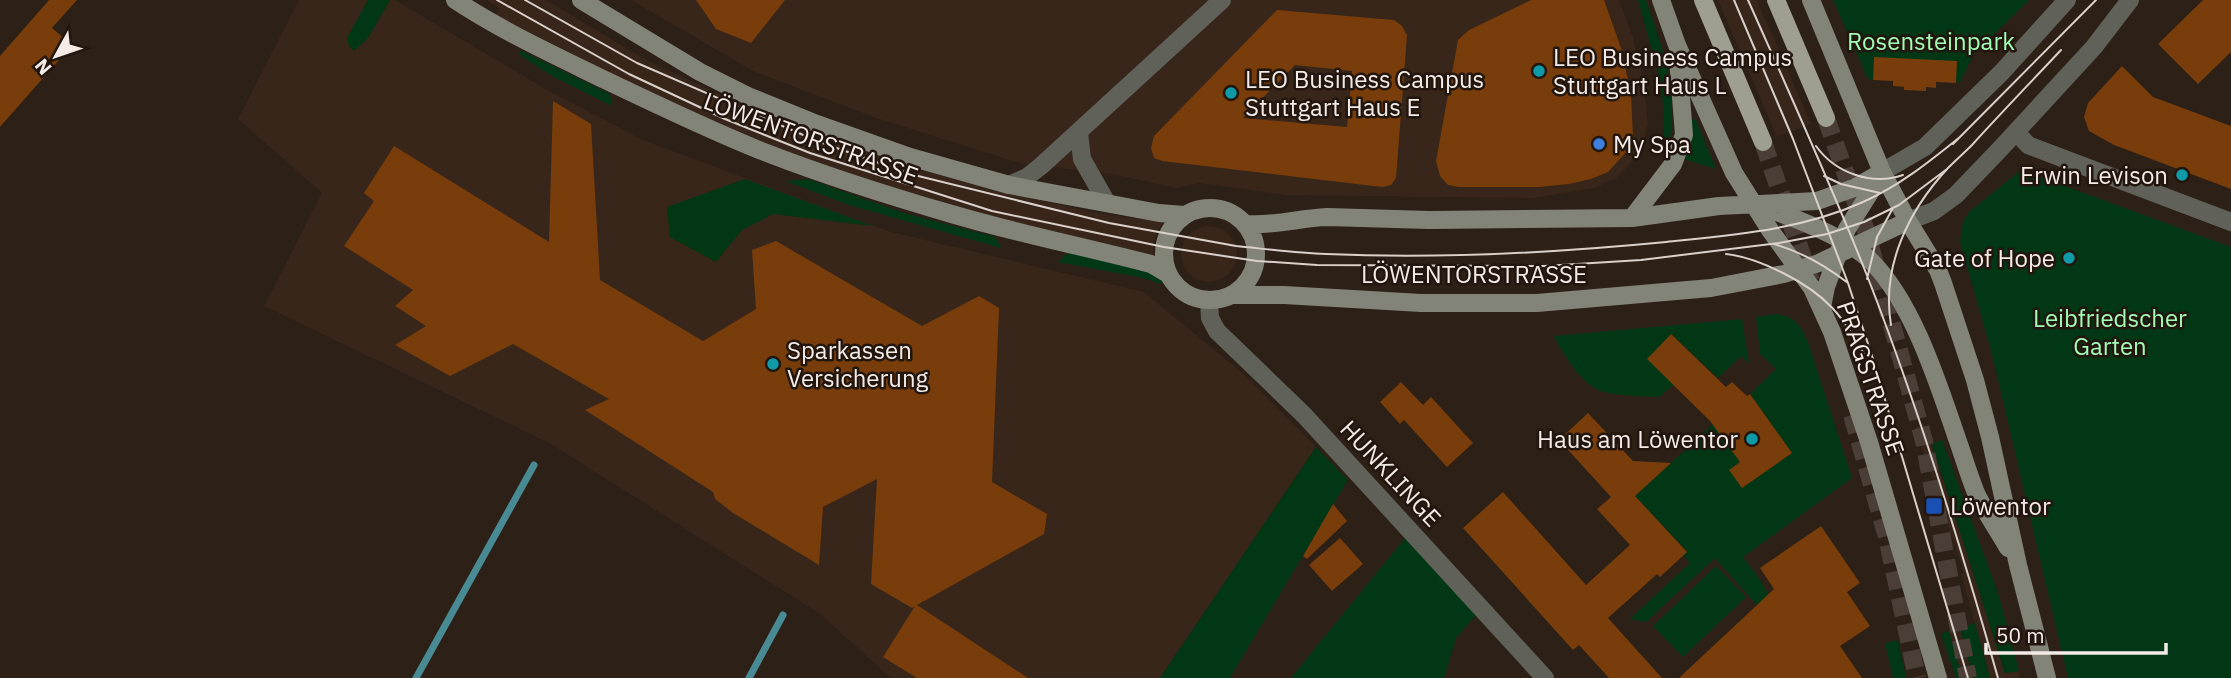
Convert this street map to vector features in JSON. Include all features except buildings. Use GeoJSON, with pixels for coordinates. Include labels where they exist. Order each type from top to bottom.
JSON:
{"type":"FeatureCollection","features":[{"type":"Feature","properties":{"kind":"main road","name":"LÖWENTORSTRASSE"},"geometry":{"type":"LineString","coordinates":[[455,0],[481,17],[568,62],[757,149],[896,198],[1151,264],[1168,274],[1178,288],[1192,297],[1209,301],[1233,295],[1284,295],[1446,304],[1537,303],[1711,288],[1798,270],[1908,221]]}},
{"type":"Feature","properties":{"kind":"main road","name":"LÖWENTORSTRASSE"},"geometry":{"type":"LineString","coordinates":[[581,0],[700,72],[748,96],[817,124],[910,157],[1009,186],[1159,213],[1184,215],[1200,208],[1217,207],[1234,213],[1247,224],[1275,225],[1327,217],[1429,220],[1632,218],[1719,206],[1817,201],[1854,188],[1882,172]]}},
{"type":"Feature","properties":{"kind":"main road","name":"PRAGSTRASSE"},"geometry":{"type":"LineString","coordinates":[[1661,0],[1676,45],[1725,155],[1822,307],[1866,434],[1938,678]]}},
{"type":"Feature","properties":{"kind":"main road"},"geometry":{"type":"LineString","coordinates":[[1703,0],[1763,142]]}},
{"type":"Feature","properties":{"kind":"main road"},"geometry":{"type":"LineString","coordinates":[[1776,0],[1826,118]]}},
{"type":"Feature","properties":{"kind":"main road"},"geometry":{"type":"LineString","coordinates":[[1811,0],[1882,172],[1938,270],[1960,333],[1990,437],[2018,565],[2047,678]]}},
{"type":"Feature","properties":{"kind":"main road"},"geometry":{"type":"LineString","coordinates":[[1632,218],[1673,164],[1684,135],[1676,45]]}},
{"type":"Feature","properties":{"kind":"main road"},"geometry":{"type":"LineString","coordinates":[[1822,307],[1826,287],[1845,248],[1847,229],[1882,172]]}},
{"type":"Feature","properties":{"kind":"main road"},"geometry":{"type":"LineString","coordinates":[[1754,204],[1782,213],[1871,262],[1890,283],[1937,381],[1976,492],[2018,565]]}},
{"type":"Feature","properties":{"kind":"main road"},"geometry":{"type":"LineString","coordinates":[[1168,274],[1164,247],[1168,234],[1184,215]]}},
{"type":"Feature","properties":{"kind":"main road"},"geometry":{"type":"LineString","coordinates":[[1233,295],[1249,281],[1257,261],[1254,236],[1247,224]]}},
{"type":"Feature","properties":{"kind":"street"},"geometry":{"type":"LineString","coordinates":[[1009,186],[1035,171],[1079,133],[1222,0]]}},
{"type":"Feature","properties":{"kind":"street"},"geometry":{"type":"LineString","coordinates":[[1882,172],[1905,160],[1931,140],[2002,72],[2067,0]]}},
{"type":"Feature","properties":{"kind":"street"},"geometry":{"type":"LineString","coordinates":[[1908,221],[1934,211],[1956,195],[2094,47],[2130,0]]}},
{"type":"Feature","properties":{"kind":"street"},"geometry":{"type":"LineString","coordinates":[[2016,132],[2028,145],[2231,222]]}},
{"type":"Feature","properties":{"kind":"street"},"geometry":{"type":"LineString","coordinates":[[1079,133],[1082,159],[1107,203]]}},
{"type":"Feature","properties":{"kind":"street","name":"HUNKLINGE"},"geometry":{"type":"LineString","coordinates":[[1209,301],[1210,318],[1217,331],[1304,415],[1545,678]]}},
{"type":"Feature","properties":{"kind":"shaded area"},"geometry":{"type":"Polygon","coordinates":[[[299,0],[395,0],[551,92],[643,140],[891,232],[1144,292],[1245,375],[1316,447],[1160,678],[891,678],[820,614],[551,444],[264,306],[322,193],[238,119],[299,0]]]}},
{"type":"Feature","properties":{"kind":"shaded area"},"geometry":{"type":"Polygon","coordinates":[[[486,0],[546,0],[641,57],[733,101],[914,168],[1004,193],[1108,215],[1163,222],[1153,245],[1153,256],[902,193],[809,161],[728,129],[570,54],[496,15],[499,8],[486,0]]]}},
{"type":"Feature","properties":{"kind":"shaded area"},"geometry":{"type":"Polygon","coordinates":[[[631,0],[1619,0],[1632,35],[1643,79],[1648,124],[1640,154],[1616,178],[1595,188],[1534,198],[1287,195],[1200,183],[1176,188],[1113,174],[1023,164],[876,118],[753,71],[631,0]]]}},
{"type":"Feature","properties":{"kind":"shaded area"},"geometry":{"type":"Polygon","coordinates":[[[1718,0],[1757,0],[1811,124],[1777,137],[1718,0]]]}},
{"type":"Feature","properties":{"kind":"shaded area"},"geometry":{"type":"Polygon","coordinates":[[[1209,226],[1220,228],[1229,234],[1235,243],[1235,265],[1229,274],[1220,280],[1209,282],[1198,280],[1189,274],[1183,265],[1181,254],[1183,243],[1189,234],[1198,228],[1209,226]]]}},
{"type":"Feature","properties":{"kind":"shaded area"},"geometry":{"type":"Polygon","coordinates":[[[1924,424],[2005,673],[2019,671],[2020,678],[1990,678],[1961,574],[1964,573],[1915,427],[1924,424]]]}},
{"type":"Feature","properties":{"kind":"shaded area"},"geometry":{"type":"Polygon","coordinates":[[[1960,628],[1973,678],[1962,678],[1949,631],[1960,628]]]}},
{"type":"Feature","properties":{"kind":"green space"},"geometry":{"type":"Polygon","coordinates":[[[368,0],[390,0],[368,38],[354,51],[347,38],[368,0]]]}},
{"type":"Feature","properties":{"kind":"green space"},"geometry":{"type":"Polygon","coordinates":[[[1638,0],[1646,0],[1668,74],[1672,113],[1667,151],[1662,146],[1664,116],[1658,72],[1638,0]]]}},
{"type":"Feature","properties":{"kind":"green space","name":"Rosensteinpark"},"geometry":{"type":"Polygon","coordinates":[[[1833,0],[2029,0],[1973,55],[1960,82],[1868,79],[1833,0]]]}},
{"type":"Feature","properties":{"kind":"green space"},"geometry":{"type":"Polygon","coordinates":[[[520,50],[610,94],[612,106],[552,76],[520,55],[520,50]]]}},
{"type":"Feature","properties":{"kind":"green space"},"geometry":{"type":"Polygon","coordinates":[[[1696,120],[1716,169],[1684,159],[1690,121],[1696,120]]]}},
{"type":"Feature","properties":{"kind":"green space","name":"Leibfriedscher Garten"},"geometry":{"type":"Polygon","coordinates":[[[2021,170],[2231,247],[2231,678],[2068,678],[1992,354],[1960,242],[1963,222],[1969,212],[2021,170]]]}},
{"type":"Feature","properties":{"kind":"green space"},"geometry":{"type":"Polygon","coordinates":[[[745,179],[873,226],[773,214],[742,230],[716,262],[670,237],[667,207],[745,179]]]}},
{"type":"Feature","properties":{"kind":"green space"},"geometry":{"type":"Polygon","coordinates":[[[808,179],[904,213],[995,237],[1001,248],[849,205],[786,181],[808,179]]]}},
{"type":"Feature","properties":{"kind":"green space"},"geometry":{"type":"Polygon","coordinates":[[[1068,253],[1130,265],[1163,282],[1160,284],[1144,278],[1058,262],[1068,253]]]}},
{"type":"Feature","properties":{"kind":"green space"},"geometry":{"type":"Polygon","coordinates":[[[1776,314],[1793,320],[1808,342],[1852,478],[1743,557],[1769,595],[1786,638],[1715,558],[1646,622],[1630,619],[1690,563],[1683,555],[1687,551],[1635,496],[1713,424],[1740,462],[1730,470],[1742,488],[1792,453],[1750,394],[1776,369],[1760,354],[1756,317],[1776,314]]]}},
{"type":"Feature","properties":{"kind":"green space"},"geometry":{"type":"Polygon","coordinates":[[[1742,319],[1749,364],[1741,356],[1718,378],[1671,334],[1673,385],[1659,397],[1617,394],[1596,389],[1574,369],[1554,336],[1742,319]]]}},
{"type":"Feature","properties":{"kind":"green space"},"geometry":{"type":"Polygon","coordinates":[[[1942,440],[1998,593],[2019,671],[2005,673],[1932,444],[1942,440]]]}},
{"type":"Feature","properties":{"kind":"green space"},"geometry":{"type":"Polygon","coordinates":[[[1316,447],[1348,480],[1230,678],[1160,678],[1316,447]]]}},
{"type":"Feature","properties":{"kind":"green space"},"geometry":{"type":"Polygon","coordinates":[[[1405,538],[1476,615],[1456,638],[1444,678],[1291,678],[1405,538]]]}},
{"type":"Feature","properties":{"kind":"green space"},"geometry":{"type":"Polygon","coordinates":[[[1716,566],[1746,597],[1683,657],[1653,626],[1716,566]]]}},
{"type":"Feature","properties":{"kind":"green space"},"geometry":{"type":"Polygon","coordinates":[[[1975,623],[1990,678],[1973,678],[1960,628],[1975,623]]]}},
{"type":"Feature","properties":{"kind":"green space"},"geometry":{"type":"Polygon","coordinates":[[[1949,631],[1962,678],[1956,678],[1941,634],[1949,631]]]}},
{"type":"Feature","properties":{"kind":"green space"},"geometry":{"type":"Polygon","coordinates":[[[1898,640],[1906,678],[1893,678],[1885,643],[1898,640]]]}},
{"type":"Feature","properties":{"kind":"waterway"},"geometry":{"type":"LineString","coordinates":[[416,678],[534,465]]}},
{"type":"Feature","properties":{"kind":"waterway"},"geometry":{"type":"LineString","coordinates":[[749,678],[783,615]]}},
{"type":"Feature","properties":{"kind":"tunnel"},"geometry":{"type":"LineString","coordinates":[[1826,118],[1866,231],[1924,441],[1968,678]]}},
{"type":"Feature","properties":{"kind":"tunnel"},"geometry":{"type":"LineString","coordinates":[[1763,142],[1811,281]]}},
{"type":"Feature","properties":{"kind":"tunnel"},"geometry":{"type":"LineString","coordinates":[[1852,415],[1887,537],[1917,678]]}},
{"type":"Feature","properties":{"kind":"tram line"},"geometry":{"type":"LineString","coordinates":[[497,0],[629,74],[725,119],[810,153],[992,211],[1164,247],[1257,261],[1317,265],[1544,266],[1641,260],[1779,243],[1827,234],[1864,222],[1899,205],[1947,169]]}},
{"type":"Feature","properties":{"kind":"tram line"},"geometry":{"type":"LineString","coordinates":[[525,0],[637,63],[817,141],[910,174],[1109,223],[1236,246],[1281,251],[1411,256],[1496,254],[1624,246],[1766,230],[1815,219],[1876,196],[1960,137]]}},
{"type":"Feature","properties":{"kind":"tram line"},"geometry":{"type":"LineString","coordinates":[[1734,0],[1793,139],[1848,283],[1968,678]]}},
{"type":"Feature","properties":{"kind":"tram line"},"geometry":{"type":"LineString","coordinates":[[1748,0],[1810,138],[1887,327],[1938,476],[1998,678]]}},
{"type":"Feature","properties":{"kind":"tram line"},"geometry":{"type":"LineString","coordinates":[[1953,144],[2096,0]]}},
{"type":"Feature","properties":{"kind":"tram line"},"geometry":{"type":"LineString","coordinates":[[1891,325],[1890,281],[1894,260],[1921,202],[1948,168],[2061,50]]}},
{"type":"Feature","properties":{"kind":"tram line"},"geometry":{"type":"LineString","coordinates":[[1816,146],[1833,163],[1855,175],[1879,179],[1903,175]]}},
{"type":"Feature","properties":{"kind":"tram line"},"geometry":{"type":"LineString","coordinates":[[1824,176],[1841,184],[1880,193]]}},
{"type":"Feature","properties":{"kind":"tram line"},"geometry":{"type":"LineString","coordinates":[[1867,279],[1877,237],[1893,208]]}},
{"type":"Feature","properties":{"kind":"tram line"},"geometry":{"type":"LineString","coordinates":[[1774,244],[1813,260],[1848,283]]}},
{"type":"Feature","properties":{"kind":"tram line"},"geometry":{"type":"LineString","coordinates":[[1726,254],[1783,273],[1823,298],[1850,330],[1866,358]]}},
{"type":"Feature","properties":{"kind":"place","name":"LEO Business Campus Stuttgart Haus L"},"geometry":{"type":"Point","coordinates":[1539,71]}},
{"type":"Feature","properties":{"kind":"place","name":"LEO Business Campus Stuttgart Haus E"},"geometry":{"type":"Point","coordinates":[1231,93]}},
{"type":"Feature","properties":{"kind":"place","name":"My Spa"},"geometry":{"type":"Point","coordinates":[1599,144]}},
{"type":"Feature","properties":{"kind":"place","name":"Erwin Levison"},"geometry":{"type":"Point","coordinates":[2182,175]}},
{"type":"Feature","properties":{"kind":"place","name":"Gate of Hope"},"geometry":{"type":"Point","coordinates":[2069,258]}},
{"type":"Feature","properties":{"kind":"place","name":"Sparkassen Versicherung"},"geometry":{"type":"Point","coordinates":[773,364]}},
{"type":"Feature","properties":{"kind":"place","name":"Haus am Löwentor"},"geometry":{"type":"Point","coordinates":[1752,439]}},
{"type":"Feature","properties":{"kind":"place","name":"Löwentor"},"geometry":{"type":"Point","coordinates":[1934,506]}}]}
